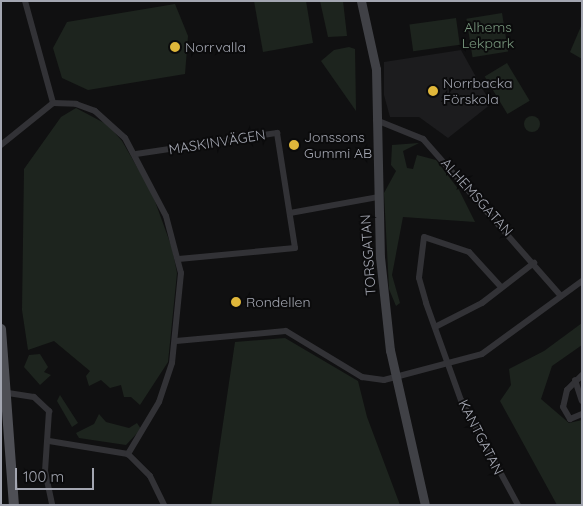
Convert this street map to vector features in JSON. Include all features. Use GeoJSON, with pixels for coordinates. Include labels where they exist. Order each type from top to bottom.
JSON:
{"type":"FeatureCollection","features":[{"type":"Feature","properties":{"kind":"main road","name":"TORSGATAN"},"geometry":{"type":"LineString","coordinates":[[361,1],[376,69],[380,257],[396,378],[425,505]]}},
{"type":"Feature","properties":{"kind":"main road"},"geometry":{"type":"LineString","coordinates":[[1,329],[8,393],[14,505]]}},
{"type":"Feature","properties":{"kind":"street"},"geometry":{"type":"LineString","coordinates":[[25,1],[53,103]]}},
{"type":"Feature","properties":{"kind":"street"},"geometry":{"type":"LineString","coordinates":[[1,145],[53,103],[76,104],[95,111],[110,122],[136,154],[166,216],[179,259],[176,341],[159,402],[128,454]]}},
{"type":"Feature","properties":{"kind":"street","name":"ALHEMSGATAN"},"geometry":{"type":"LineString","coordinates":[[376,120],[399,125],[423,138],[562,296]]}},
{"type":"Feature","properties":{"kind":"street","name":"MASKINVÄGEN"},"geometry":{"type":"LineString","coordinates":[[136,154],[277,133],[295,248],[179,259]]}},
{"type":"Feature","properties":{"kind":"street"},"geometry":{"type":"LineString","coordinates":[[290,213],[378,197]]}},
{"type":"Feature","properties":{"kind":"street","name":"KANTGATAN"},"geometry":{"type":"LineString","coordinates":[[501,288],[469,252],[424,237],[419,278],[448,366],[473,425],[518,505]]}},
{"type":"Feature","properties":{"kind":"street"},"geometry":{"type":"LineString","coordinates":[[435,327],[501,288],[534,263]]}},
{"type":"Feature","properties":{"kind":"street"},"geometry":{"type":"LineString","coordinates":[[176,341],[286,331],[362,377],[396,378],[448,366],[509,338],[582,281]]}},
{"type":"Feature","properties":{"kind":"street"},"geometry":{"type":"LineString","coordinates":[[582,375],[575,380],[563,407],[570,419],[582,414]]}},
{"type":"Feature","properties":{"kind":"street"},"geometry":{"type":"LineString","coordinates":[[575,380],[582,401]]}},
{"type":"Feature","properties":{"kind":"street"},"geometry":{"type":"LineString","coordinates":[[8,393],[45,403],[50,420],[46,471],[52,505]]}},
{"type":"Feature","properties":{"kind":"street"},"geometry":{"type":"LineString","coordinates":[[49,441],[128,454],[150,476],[164,505]]}},
{"type":"Feature","properties":{"kind":"shaded area","name":"Norrbacka Förskola"},"geometry":{"type":"Polygon","coordinates":[[[461,50],[491,104],[448,138],[419,117],[390,117],[384,95],[384,62],[461,50]]]}},
{"type":"Feature","properties":{"kind":"green space"},"geometry":{"type":"Polygon","coordinates":[[[254,1],[306,1],[313,43],[263,52],[254,1]]]}},
{"type":"Feature","properties":{"kind":"green space"},"geometry":{"type":"Polygon","coordinates":[[[320,1],[343,1],[347,36],[328,37],[320,1]]]}},
{"type":"Feature","properties":{"kind":"green space"},"geometry":{"type":"Polygon","coordinates":[[[175,4],[188,36],[185,74],[88,90],[62,78],[53,48],[67,22],[175,4]]]}},
{"type":"Feature","properties":{"kind":"green space","name":"Alhems Lekpark"},"geometry":{"type":"Polygon","coordinates":[[[502,13],[508,52],[473,57],[466,19],[502,13]]]}},
{"type":"Feature","properties":{"kind":"green space"},"geometry":{"type":"Polygon","coordinates":[[[456,18],[460,45],[413,51],[409,25],[456,18]]]}},
{"type":"Feature","properties":{"kind":"green space"},"geometry":{"type":"Polygon","coordinates":[[[582,24],[582,59],[570,52],[582,24]]]}},
{"type":"Feature","properties":{"kind":"green space"},"geometry":{"type":"Polygon","coordinates":[[[349,47],[355,49],[356,111],[321,61],[334,50],[349,47]]]}},
{"type":"Feature","properties":{"kind":"green space"},"geometry":{"type":"Polygon","coordinates":[[[507,63],[530,101],[507,114],[485,76],[507,63]]]}},
{"type":"Feature","properties":{"kind":"green space"},"geometry":{"type":"Polygon","coordinates":[[[76,108],[108,125],[122,141],[152,193],[172,248],[177,273],[168,362],[140,405],[131,397],[124,397],[121,385],[110,388],[101,380],[89,386],[86,376],[90,371],[54,341],[28,350],[22,310],[24,169],[61,117],[76,108]]]}},
{"type":"Feature","properties":{"kind":"green space"},"geometry":{"type":"Polygon","coordinates":[[[529,116],[535,116],[540,121],[538,130],[529,132],[524,127],[524,121],[529,116]]]}},
{"type":"Feature","properties":{"kind":"green space"},"geometry":{"type":"Polygon","coordinates":[[[419,143],[403,151],[407,168],[413,169],[417,155],[436,160],[459,190],[475,222],[403,217],[392,275],[400,303],[396,306],[389,289],[384,193],[396,171],[391,165],[392,145],[419,143]]]}},
{"type":"Feature","properties":{"kind":"green space"},"geometry":{"type":"Polygon","coordinates":[[[582,323],[582,345],[552,366],[541,399],[569,423],[582,420],[582,505],[557,505],[500,401],[511,385],[509,369],[544,351],[582,323]]]}},
{"type":"Feature","properties":{"kind":"green space"},"geometry":{"type":"Polygon","coordinates":[[[285,338],[358,381],[367,417],[400,505],[211,505],[235,342],[285,338]]]}},
{"type":"Feature","properties":{"kind":"green space"},"geometry":{"type":"Polygon","coordinates":[[[40,354],[48,367],[44,372],[51,375],[40,385],[24,367],[29,355],[40,354]]]}},
{"type":"Feature","properties":{"kind":"green space"},"geometry":{"type":"Polygon","coordinates":[[[60,395],[78,423],[72,427],[57,401],[60,395]]]}},
{"type":"Feature","properties":{"kind":"green space"},"geometry":{"type":"Polygon","coordinates":[[[99,414],[106,422],[129,428],[137,423],[141,429],[126,445],[79,438],[76,433],[94,424],[99,414]]]}},
{"type":"Feature","properties":{"kind":"place","name":"Norrvalla"},"geometry":{"type":"Point","coordinates":[175,47]}},
{"type":"Feature","properties":{"kind":"place","name":"Norrbacka Förskola"},"geometry":{"type":"Point","coordinates":[433,91]}},
{"type":"Feature","properties":{"kind":"place","name":"Jonssons Gummi AB"},"geometry":{"type":"Point","coordinates":[294,145]}},
{"type":"Feature","properties":{"kind":"place","name":"Rondellen"},"geometry":{"type":"Point","coordinates":[236,302]}}]}
